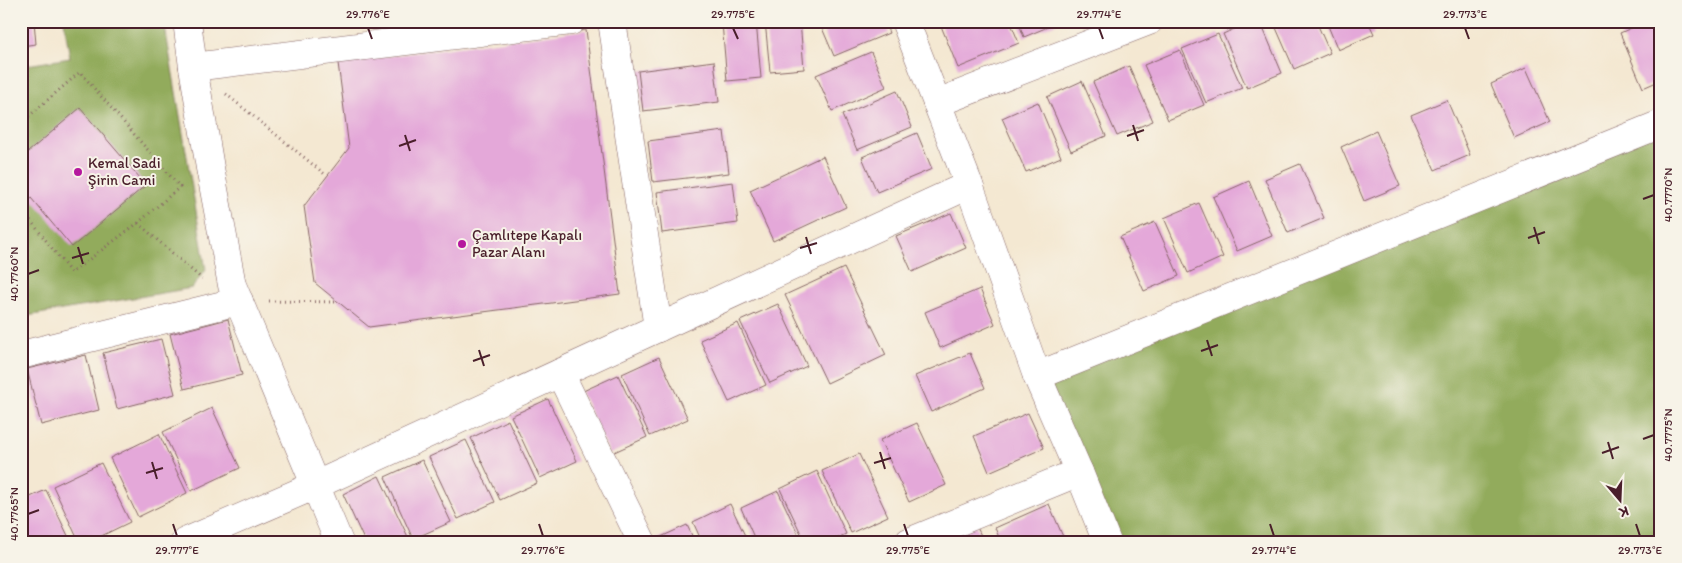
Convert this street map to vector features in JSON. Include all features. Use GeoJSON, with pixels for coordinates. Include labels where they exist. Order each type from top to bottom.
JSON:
{"type":"FeatureCollection","features":[{"type":"Feature","properties":{"kind":"street"},"geometry":{"type":"LineString","coordinates":[[187,21],[210,168],[232,285],[339,542]]}},
{"type":"Feature","properties":{"kind":"street"},"geometry":{"type":"LineString","coordinates":[[193,67],[571,21]]}},
{"type":"Feature","properties":{"kind":"street"},"geometry":{"type":"LineString","coordinates":[[612,21],[658,328]]}},
{"type":"Feature","properties":{"kind":"street"},"geometry":{"type":"LineString","coordinates":[[905,21],[969,185],[1037,376],[1107,542]]}},
{"type":"Feature","properties":{"kind":"street"},"geometry":{"type":"LineString","coordinates":[[937,103],[1149,21]]}},
{"type":"Feature","properties":{"kind":"street"},"geometry":{"type":"LineString","coordinates":[[1037,376],[1661,124]]}},
{"type":"Feature","properties":{"kind":"street"},"geometry":{"type":"LineString","coordinates":[[185,542],[316,485],[969,185]]}},
{"type":"Feature","properties":{"kind":"street"},"geometry":{"type":"LineString","coordinates":[[21,355],[239,301]]}},
{"type":"Feature","properties":{"kind":"street"},"geometry":{"type":"LineString","coordinates":[[560,373],[642,542]]}},
{"type":"Feature","properties":{"kind":"street"},"geometry":{"type":"LineString","coordinates":[[909,542],[1079,472]]}},
{"type":"Feature","properties":{"kind":"path"},"geometry":{"type":"LineString","coordinates":[[193,67],[327,176]]}},
{"type":"Feature","properties":{"kind":"path"},"geometry":{"type":"LineString","coordinates":[[21,123],[80,72],[180,187],[138,223],[71,273],[21,208]]}},
{"type":"Feature","properties":{"kind":"path"},"geometry":{"type":"LineString","coordinates":[[138,223],[200,278],[239,301],[338,302]]}},
{"type":"Feature","properties":{"kind":"green space"},"geometry":{"type":"Polygon","coordinates":[[[64,21],[164,21],[206,270],[192,288],[21,317],[21,66],[70,58],[64,21]]]}},
{"type":"Feature","properties":{"kind":"green space"},"geometry":{"type":"Polygon","coordinates":[[[1661,124],[1661,542],[1105,542],[1037,376],[1661,124]]]}},
{"type":"Feature","properties":{"kind":"building"},"geometry":{"type":"Polygon","coordinates":[[[21,21],[34,21],[36,44],[21,46],[21,21]]]}},
{"type":"Feature","properties":{"kind":"building"},"geometry":{"type":"Polygon","coordinates":[[[756,21],[761,78],[727,81],[722,23],[756,21]]]}},
{"type":"Feature","properties":{"kind":"building"},"geometry":{"type":"Polygon","coordinates":[[[765,21],[800,21],[804,69],[770,72],[765,21]]]}},
{"type":"Feature","properties":{"kind":"building"},"geometry":{"type":"Polygon","coordinates":[[[819,21],[884,21],[889,33],[834,56],[819,21]]]}},
{"type":"Feature","properties":{"kind":"building"},"geometry":{"type":"Polygon","coordinates":[[[939,21],[1010,21],[1019,43],[958,68],[939,21]]]}},
{"type":"Feature","properties":{"kind":"building"},"geometry":{"type":"Polygon","coordinates":[[[1018,21],[1062,21],[1024,37],[1018,21]]]}},
{"type":"Feature","properties":{"kind":"building"},"geometry":{"type":"Polygon","coordinates":[[[1252,21],[1260,21],[1282,73],[1247,88],[1223,34],[1252,21]]]}},
{"type":"Feature","properties":{"kind":"building"},"geometry":{"type":"Polygon","coordinates":[[[1273,21],[1316,21],[1330,53],[1294,69],[1273,21]]]}},
{"type":"Feature","properties":{"kind":"building"},"geometry":{"type":"Polygon","coordinates":[[[1326,21],[1368,21],[1374,34],[1338,50],[1326,21]]]}},
{"type":"Feature","properties":{"kind":"building"},"geometry":{"type":"Polygon","coordinates":[[[1387,21],[1401,21],[1389,26],[1387,21]]]}},
{"type":"Feature","properties":{"kind":"building"},"geometry":{"type":"Polygon","coordinates":[[[1647,21],[1657,21],[1661,31],[1661,80],[1643,88],[1620,33],[1647,21]]]}},
{"type":"Feature","properties":{"kind":"building","name":"Çamlıtepe Kapalı Pazar Alanı"},"geometry":{"type":"Polygon","coordinates":[[[586,30],[620,294],[369,327],[315,283],[304,206],[349,148],[338,63],[586,30]]]}},
{"type":"Feature","properties":{"kind":"building"},"geometry":{"type":"Polygon","coordinates":[[[1218,34],[1242,88],[1206,103],[1182,49],[1218,34]]]}},
{"type":"Feature","properties":{"kind":"building"},"geometry":{"type":"Polygon","coordinates":[[[1180,50],[1204,105],[1168,120],[1144,65],[1180,50]]]}},
{"type":"Feature","properties":{"kind":"building"},"geometry":{"type":"Polygon","coordinates":[[[871,52],[886,87],[832,111],[816,75],[871,52]]]}},
{"type":"Feature","properties":{"kind":"building"},"geometry":{"type":"Polygon","coordinates":[[[714,61],[719,102],[643,111],[638,71],[714,61]]]}},
{"type":"Feature","properties":{"kind":"building"},"geometry":{"type":"Polygon","coordinates":[[[1129,66],[1153,121],[1117,136],[1093,82],[1129,66]]]}},
{"type":"Feature","properties":{"kind":"building"},"geometry":{"type":"Polygon","coordinates":[[[1526,68],[1550,122],[1514,138],[1491,84],[1526,68]]]}},
{"type":"Feature","properties":{"kind":"building"},"geometry":{"type":"Polygon","coordinates":[[[1082,81],[1106,136],[1071,151],[1047,97],[1082,81]]]}},
{"type":"Feature","properties":{"kind":"building"},"geometry":{"type":"Polygon","coordinates":[[[897,91],[912,127],[857,150],[842,115],[897,91]]]}},
{"type":"Feature","properties":{"kind":"building"},"geometry":{"type":"Polygon","coordinates":[[[1447,100],[1470,155],[1435,170],[1411,115],[1447,100]]]}},
{"type":"Feature","properties":{"kind":"building"},"geometry":{"type":"Polygon","coordinates":[[[1038,102],[1061,157],[1026,172],[1002,118],[1038,102]]]}},
{"type":"Feature","properties":{"kind":"building","name":"Kemal Sadi Şirin Cami"},"geometry":{"type":"Polygon","coordinates":[[[80,108],[146,185],[72,247],[21,186],[21,158],[80,108]]]}},
{"type":"Feature","properties":{"kind":"building"},"geometry":{"type":"Polygon","coordinates":[[[724,131],[729,173],[653,182],[648,141],[724,131]]]}},
{"type":"Feature","properties":{"kind":"building"},"geometry":{"type":"Polygon","coordinates":[[[1376,131],[1400,186],[1364,201],[1341,147],[1376,131]]]}},
{"type":"Feature","properties":{"kind":"building"},"geometry":{"type":"Polygon","coordinates":[[[917,133],[932,169],[877,192],[862,157],[917,133]]]}},
{"type":"Feature","properties":{"kind":"building"},"geometry":{"type":"Polygon","coordinates":[[[823,156],[846,207],[773,241],[750,190],[823,156]]]}},
{"type":"Feature","properties":{"kind":"building"},"geometry":{"type":"Polygon","coordinates":[[[1300,164],[1324,218],[1288,233],[1265,179],[1300,164]]]}},
{"type":"Feature","properties":{"kind":"building"},"geometry":{"type":"Polygon","coordinates":[[[1249,181],[1272,236],[1237,251],[1213,197],[1249,181]]]}},
{"type":"Feature","properties":{"kind":"building"},"geometry":{"type":"Polygon","coordinates":[[[733,182],[738,223],[662,233],[657,192],[733,182]]]}},
{"type":"Feature","properties":{"kind":"building"},"geometry":{"type":"Polygon","coordinates":[[[1199,203],[1223,257],[1188,273],[1164,218],[1199,203]]]}},
{"type":"Feature","properties":{"kind":"building"},"geometry":{"type":"Polygon","coordinates":[[[951,213],[966,248],[912,272],[896,236],[951,213]]]}},
{"type":"Feature","properties":{"kind":"building"},"geometry":{"type":"Polygon","coordinates":[[[1155,222],[1179,276],[1144,291],[1120,237],[1155,222]]]}},
{"type":"Feature","properties":{"kind":"building"},"geometry":{"type":"Polygon","coordinates":[[[844,268],[886,355],[827,383],[785,295],[844,268]]]}},
{"type":"Feature","properties":{"kind":"building"},"geometry":{"type":"Polygon","coordinates":[[[980,289],[995,324],[940,348],[925,312],[980,289]]]}},
{"type":"Feature","properties":{"kind":"building"},"geometry":{"type":"Polygon","coordinates":[[[778,304],[807,366],[770,383],[740,321],[778,304]]]}},
{"type":"Feature","properties":{"kind":"building"},"geometry":{"type":"Polygon","coordinates":[[[228,319],[242,375],[184,389],[170,334],[228,319]]]}},
{"type":"Feature","properties":{"kind":"building"},"geometry":{"type":"Polygon","coordinates":[[[738,323],[766,385],[729,402],[700,340],[738,323]]]}},
{"type":"Feature","properties":{"kind":"building"},"geometry":{"type":"Polygon","coordinates":[[[161,339],[175,394],[117,409],[103,353],[161,339]]]}},
{"type":"Feature","properties":{"kind":"building"},"geometry":{"type":"Polygon","coordinates":[[[970,353],[985,388],[931,412],[915,376],[970,353]]]}},
{"type":"Feature","properties":{"kind":"building"},"geometry":{"type":"Polygon","coordinates":[[[86,355],[99,410],[41,425],[27,369],[86,355]]]}},
{"type":"Feature","properties":{"kind":"building"},"geometry":{"type":"Polygon","coordinates":[[[659,357],[688,419],[650,436],[622,374],[659,357]]]}},
{"type":"Feature","properties":{"kind":"building"},"geometry":{"type":"Polygon","coordinates":[[[618,375],[647,437],[610,454],[581,392],[618,375]]]}},
{"type":"Feature","properties":{"kind":"building"},"geometry":{"type":"Polygon","coordinates":[[[548,399],[577,461],[540,478],[511,416],[548,399]]]}},
{"type":"Feature","properties":{"kind":"building"},"geometry":{"type":"Polygon","coordinates":[[[212,408],[240,468],[191,491],[163,432],[212,408]]]}},
{"type":"Feature","properties":{"kind":"building"},"geometry":{"type":"Polygon","coordinates":[[[1028,413],[1044,448],[989,472],[974,436],[1028,413]]]}},
{"type":"Feature","properties":{"kind":"building"},"geometry":{"type":"Polygon","coordinates":[[[508,420],[537,483],[500,500],[471,438],[508,420]]]}},
{"type":"Feature","properties":{"kind":"building"},"geometry":{"type":"Polygon","coordinates":[[[917,423],[946,485],[909,502],[880,440],[917,423]]]}},
{"type":"Feature","properties":{"kind":"building"},"geometry":{"type":"Polygon","coordinates":[[[159,434],[187,493],[138,517],[110,458],[159,434]]]}},
{"type":"Feature","properties":{"kind":"building"},"geometry":{"type":"Polygon","coordinates":[[[466,440],[495,502],[458,519],[429,457],[466,440]]]}},
{"type":"Feature","properties":{"kind":"building"},"geometry":{"type":"Polygon","coordinates":[[[859,454],[888,516],[851,533],[822,471],[859,454]]]}},
{"type":"Feature","properties":{"kind":"building"},"geometry":{"type":"Polygon","coordinates":[[[422,460],[451,522],[413,539],[385,477],[422,460]]]}},
{"type":"Feature","properties":{"kind":"building"},"geometry":{"type":"Polygon","coordinates":[[[101,463],[130,522],[89,542],[79,542],[53,486],[101,463]]]}},
{"type":"Feature","properties":{"kind":"building"},"geometry":{"type":"Polygon","coordinates":[[[817,471],[846,534],[828,542],[805,542],[780,489],[817,471]]]}},
{"type":"Feature","properties":{"kind":"building"},"geometry":{"type":"Polygon","coordinates":[[[379,476],[409,539],[403,542],[365,542],[343,494],[379,476]]]}},
{"type":"Feature","properties":{"kind":"building"},"geometry":{"type":"Polygon","coordinates":[[[46,490],[71,542],[21,542],[21,501],[46,490]]]}},
{"type":"Feature","properties":{"kind":"building"},"geometry":{"type":"Polygon","coordinates":[[[778,491],[802,542],[756,542],[741,508],[778,491]]]}},
{"type":"Feature","properties":{"kind":"building"},"geometry":{"type":"Polygon","coordinates":[[[730,504],[748,542],[702,542],[693,522],[730,504]]]}},
{"type":"Feature","properties":{"kind":"building"},"geometry":{"type":"Polygon","coordinates":[[[1049,504],[1064,539],[1059,542],[1001,542],[995,528],[1049,504]]]}},
{"type":"Feature","properties":{"kind":"building"},"geometry":{"type":"Polygon","coordinates":[[[687,525],[695,542],[650,542],[687,525]]]}},
{"type":"Feature","properties":{"kind":"building"},"geometry":{"type":"Polygon","coordinates":[[[976,525],[984,542],[941,542],[976,525]]]}},
{"type":"Feature","properties":{"kind":"place","name":"Kemal Sadi Şirin Cami"},"geometry":{"type":"Point","coordinates":[78,172]}},
{"type":"Feature","properties":{"kind":"place","name":"Çamlıtepe Kapalı Pazar Alanı"},"geometry":{"type":"Point","coordinates":[462,244]}}]}
